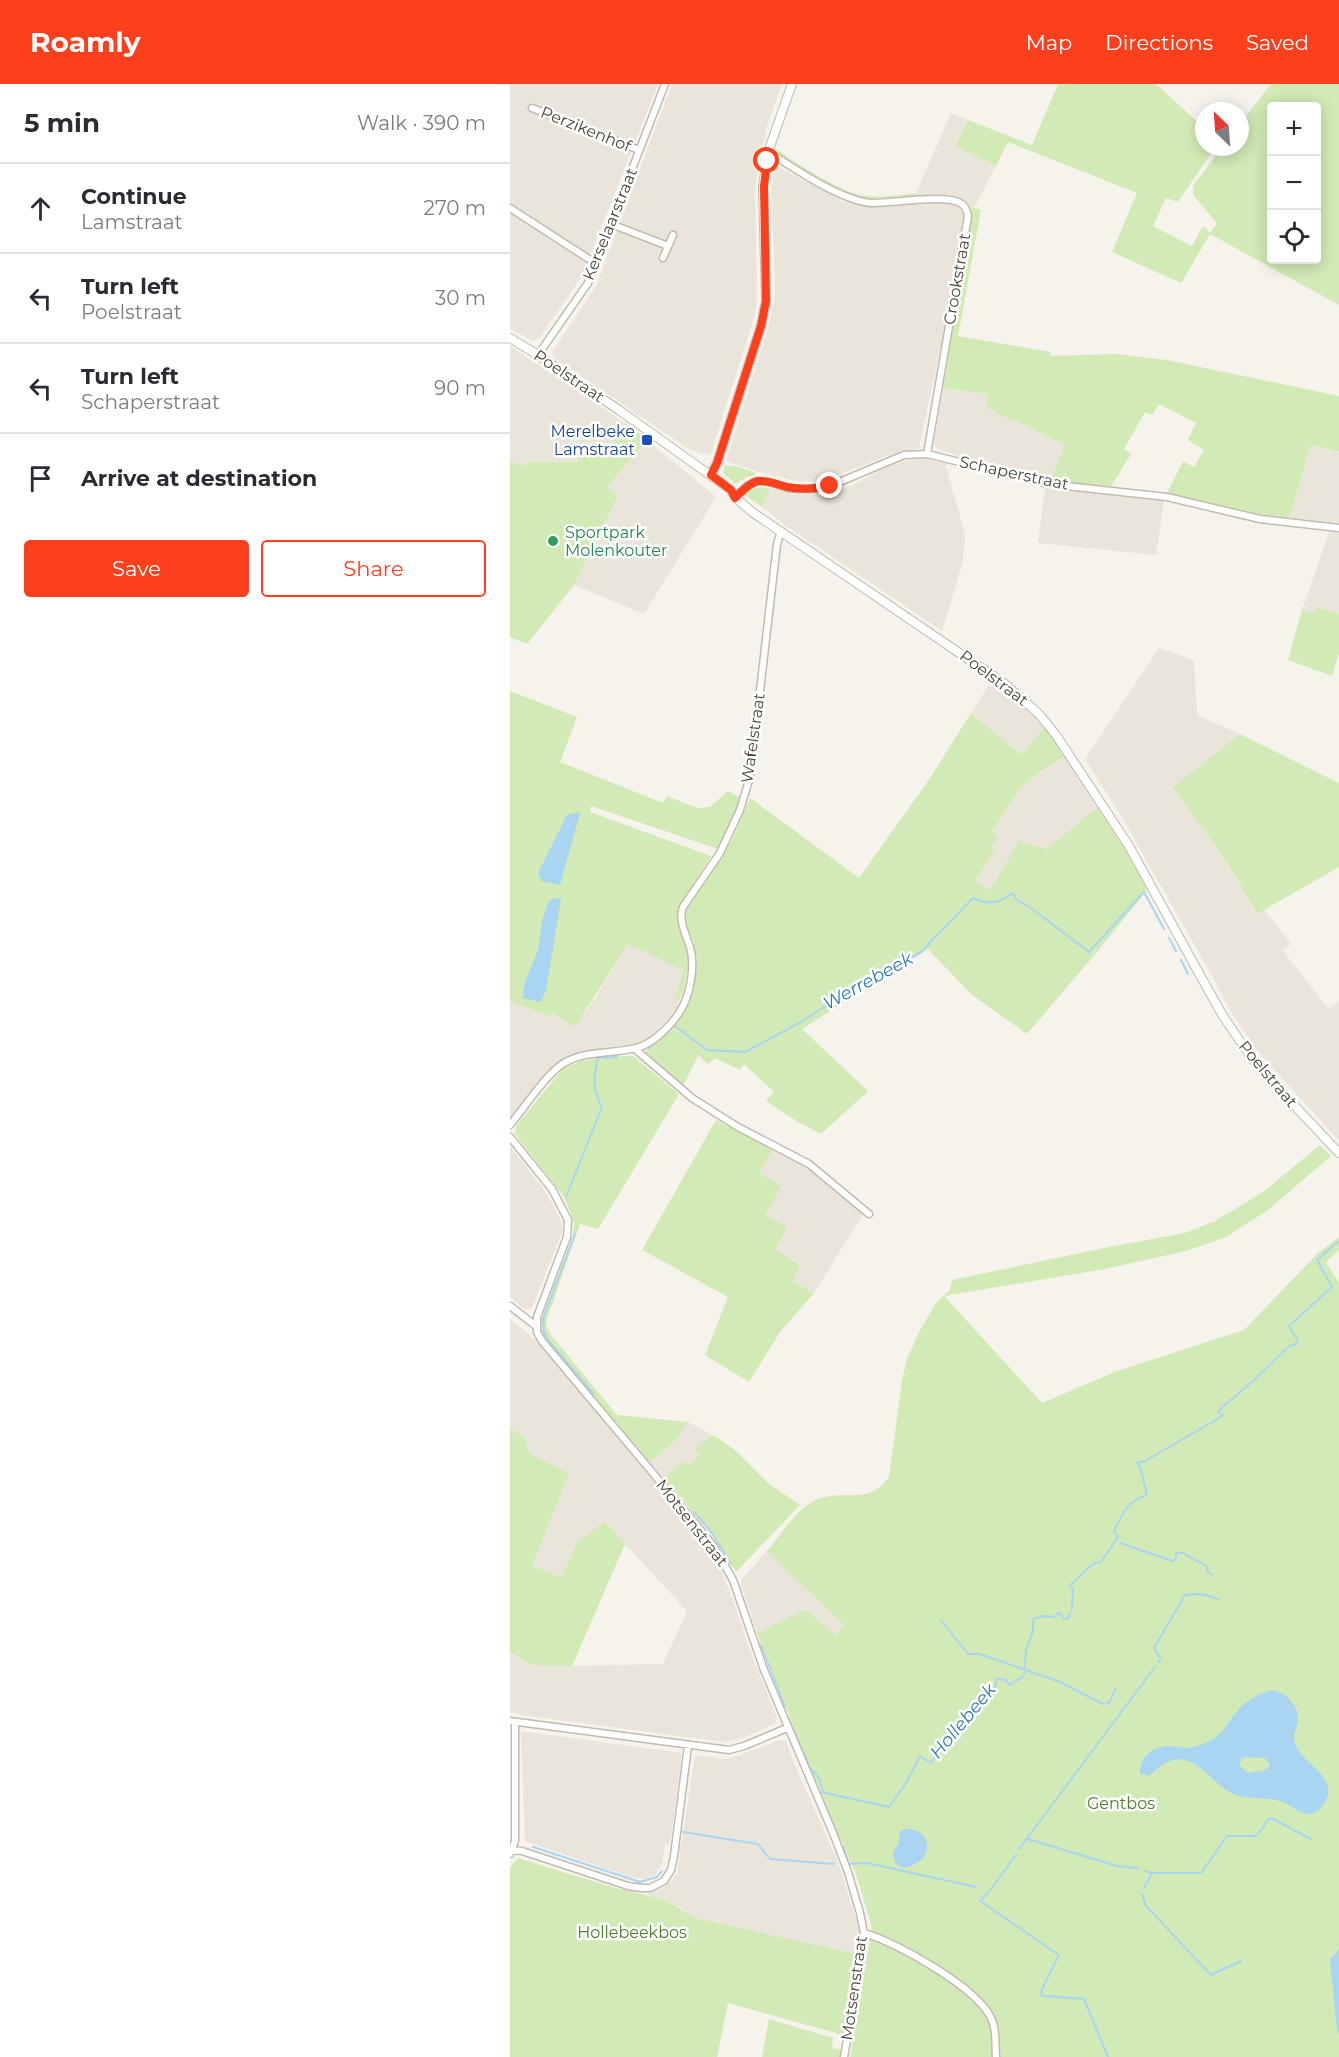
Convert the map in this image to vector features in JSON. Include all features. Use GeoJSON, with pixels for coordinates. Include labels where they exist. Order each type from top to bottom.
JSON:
{"type":"FeatureCollection","features":[{"type":"Feature","properties":{"kind":"street","name":"Kerselaarstraat"},"geometry":{"type":"LineString","coordinates":[[538,355],[588,284],[664,84]]}},
{"type":"Feature","properties":{"kind":"street"},"geometry":{"type":"LineString","coordinates":[[711,475],[717,463],[761,326],[766,301],[764,186],[768,152],[792,84]]}},
{"type":"Feature","properties":{"kind":"street","name":"Perzikenhof"},"geometry":{"type":"LineString","coordinates":[[532,108],[639,150]]}},
{"type":"Feature","properties":{"kind":"street","name":"Crookstraat"},"geometry":{"type":"LineString","coordinates":[[768,152],[848,198],[873,203],[939,200],[959,202],[967,210],[968,216],[927,453]]}},
{"type":"Feature","properties":{"kind":"street"},"geometry":{"type":"LineString","coordinates":[[510,208],[595,263]]}},
{"type":"Feature","properties":{"kind":"street"},"geometry":{"type":"LineString","coordinates":[[611,224],[668,246]]}},
{"type":"Feature","properties":{"kind":"street"},"geometry":{"type":"LineString","coordinates":[[663,258],[674,235]]}},
{"type":"Feature","properties":{"kind":"street","name":"Poelstraat"},"geometry":{"type":"LineString","coordinates":[[510,338],[711,475],[731,490],[735,498],[745,507],[1005,684],[1039,714],[1056,735],[1129,846],[1212,996],[1244,1047],[1261,1070],[1339,1153]]}},
{"type":"Feature","properties":{"kind":"street","name":"Schaperstraat"},"geometry":{"type":"LineString","coordinates":[[735,498],[756,481],[799,488],[830,486],[904,454],[927,453],[1048,484],[1167,497],[1260,519],[1339,528]]}},
{"type":"Feature","properties":{"kind":"street","name":"Wafelstraat"},"geometry":{"type":"LineString","coordinates":[[510,1125],[563,1063],[594,1053],[635,1049],[658,1035],[676,1017],[683,1005],[690,979],[691,959],[681,913],[720,853],[740,810],[750,777],[776,556],[781,531]]}},
{"type":"Feature","properties":{"kind":"street"},"geometry":{"type":"LineString","coordinates":[[635,1049],[692,1098],[738,1127],[799,1158],[869,1214]]}},
{"type":"Feature","properties":{"kind":"street"},"geometry":{"type":"LineString","coordinates":[[510,1137],[552,1189],[568,1220],[567,1237],[541,1304],[536,1326],[510,1306]]}},
{"type":"Feature","properties":{"kind":"street","name":"Motsenstraat"},"geometry":{"type":"LineString","coordinates":[[536,1326],[542,1341],[714,1547],[733,1580],[751,1636],[787,1728],[848,1872],[860,1913],[864,1934],[862,1956],[844,2057]]}},
{"type":"Feature","properties":{"kind":"street"},"geometry":{"type":"LineString","coordinates":[[688,1746],[674,1856],[671,1870],[664,1881],[650,1888],[628,1886],[533,1855],[511,1852],[515,1841],[512,1721],[729,1750],[787,1728]]}},
{"type":"Feature","properties":{"kind":"street"},"geometry":{"type":"LineString","coordinates":[[864,1934],[878,1937],[943,1974],[981,2003],[994,2027],[996,2057]]}},
{"type":"Feature","properties":{"kind":"shaded area"},"geometry":{"type":"Polygon","coordinates":[[[510,84],[658,84],[582,276],[540,337],[534,341],[510,329],[510,84]]]}},
{"type":"Feature","properties":{"kind":"shaded area"},"geometry":{"type":"Polygon","coordinates":[[[672,84],[782,84],[767,126],[755,187],[757,297],[755,314],[710,456],[690,450],[553,357],[552,352],[596,286],[672,84]]]}},
{"type":"Feature","properties":{"kind":"shaded area"},"geometry":{"type":"Polygon","coordinates":[[[951,113],[968,120],[955,146],[996,166],[974,208],[971,209],[965,201],[958,199],[915,196],[951,113]]]}},
{"type":"Feature","properties":{"kind":"shaded area"},"geometry":{"type":"Polygon","coordinates":[[[775,165],[844,202],[866,207],[948,203],[960,208],[966,220],[919,448],[895,453],[832,477],[813,481],[797,481],[726,461],[768,329],[774,302],[771,191],[775,165]]]}},
{"type":"Feature","properties":{"kind":"shaded area"},"geometry":{"type":"Polygon","coordinates":[[[510,346],[625,423],[610,449],[579,452],[579,462],[527,462],[524,467],[510,461],[510,346]]]}},
{"type":"Feature","properties":{"kind":"shaded area"},"geometry":{"type":"Polygon","coordinates":[[[943,388],[987,394],[997,414],[1017,421],[1065,445],[1050,480],[994,467],[937,449],[934,444],[943,388]]]}},
{"type":"Feature","properties":{"kind":"shaded area"},"geometry":{"type":"Polygon","coordinates":[[[647,440],[716,497],[644,614],[574,585],[618,497],[607,487],[647,440]]]}},
{"type":"Feature","properties":{"kind":"shaded area"},"geometry":{"type":"Polygon","coordinates":[[[1311,445],[1339,451],[1339,523],[1289,518],[1311,445]]]}},
{"type":"Feature","properties":{"kind":"shaded area"},"geometry":{"type":"Polygon","coordinates":[[[924,459],[947,464],[965,534],[963,561],[942,631],[762,507],[769,488],[805,494],[829,492],[851,486],[884,468],[908,460],[924,459]]]}},
{"type":"Feature","properties":{"kind":"shaded area"},"geometry":{"type":"Polygon","coordinates":[[[1045,488],[1164,501],[1156,555],[1038,543],[1045,488]]]}},
{"type":"Feature","properties":{"kind":"shaded area"},"geometry":{"type":"Polygon","coordinates":[[[1329,532],[1339,533],[1339,614],[1316,607],[1314,614],[1302,610],[1329,532]]]}},
{"type":"Feature","properties":{"kind":"shaded area"},"geometry":{"type":"Polygon","coordinates":[[[1159,648],[1194,660],[1197,715],[1240,734],[1174,787],[1225,859],[1256,914],[1264,909],[1291,944],[1283,951],[1329,1009],[1339,1001],[1339,1141],[1260,1054],[1232,1014],[1119,812],[1085,759],[1159,648]]]}},
{"type":"Feature","properties":{"kind":"shaded area"},"geometry":{"type":"Polygon","coordinates":[[[991,682],[1014,696],[1046,725],[1023,755],[971,713],[991,682]]]}},
{"type":"Feature","properties":{"kind":"shaded area"},"geometry":{"type":"Polygon","coordinates":[[[1063,757],[1067,757],[1100,805],[1047,849],[988,890],[974,881],[994,851],[990,848],[992,832],[1020,788],[1063,757]]]}},
{"type":"Feature","properties":{"kind":"shaded area"},"geometry":{"type":"Polygon","coordinates":[[[628,944],[683,970],[676,996],[680,998],[678,1006],[647,1041],[635,1046],[606,1047],[572,1055],[560,1061],[510,1118],[510,1001],[550,1017],[552,1011],[575,1027],[628,944]]]}},
{"type":"Feature","properties":{"kind":"shaded area"},"geometry":{"type":"Polygon","coordinates":[[[510,1146],[547,1194],[562,1225],[562,1233],[532,1307],[526,1310],[510,1297],[510,1146]]]}},
{"type":"Feature","properties":{"kind":"shaded area"},"geometry":{"type":"Polygon","coordinates":[[[774,1147],[798,1161],[863,1214],[814,1293],[793,1281],[800,1265],[775,1250],[765,1215],[758,1174],[774,1147]]]}},
{"type":"Feature","properties":{"kind":"shaded area"},"geometry":{"type":"Polygon","coordinates":[[[510,1319],[539,1343],[705,1542],[718,1563],[730,1592],[777,1718],[775,1724],[743,1738],[723,1742],[510,1712],[510,1652],[532,1665],[663,1664],[687,1611],[604,1521],[577,1543],[561,1577],[532,1566],[569,1473],[529,1453],[525,1438],[510,1428],[510,1319]]]}},
{"type":"Feature","properties":{"kind":"shaded area"},"geometry":{"type":"Polygon","coordinates":[[[688,1422],[713,1435],[696,1449],[701,1455],[687,1466],[683,1461],[664,1478],[650,1462],[674,1442],[688,1422]]]}},
{"type":"Feature","properties":{"kind":"shaded area"},"geometry":{"type":"Polygon","coordinates":[[[767,1551],[845,1625],[836,1636],[805,1609],[757,1633],[741,1584],[742,1579],[767,1551]]]}},
{"type":"Feature","properties":{"kind":"shaded area"},"geometry":{"type":"Polygon","coordinates":[[[521,1731],[682,1753],[670,1843],[665,1845],[662,1864],[655,1875],[645,1879],[627,1876],[525,1841],[521,1731]]]}},
{"type":"Feature","properties":{"kind":"shaded area"},"geometry":{"type":"Polygon","coordinates":[[[779,1740],[786,1741],[839,1865],[859,1928],[857,1954],[691,1917],[680,1907],[646,1894],[664,1888],[677,1873],[695,1755],[725,1759],[779,1740]]]}},
{"type":"Feature","properties":{"kind":"green space"},"geometry":{"type":"Polygon","coordinates":[[[1058,84],[1156,84],[1195,120],[1195,156],[1209,156],[1178,202],[1166,198],[1153,226],[1192,246],[1203,226],[1210,233],[1217,223],[1193,195],[1193,186],[1215,156],[1249,156],[1249,112],[1271,84],[1339,84],[1339,305],[1210,234],[1181,283],[1112,252],[1137,193],[1008,142],[996,166],[955,146],[968,120],[1032,145],[1058,84]]]}},
{"type":"Feature","properties":{"kind":"green space"},"geometry":{"type":"Polygon","coordinates":[[[777,149],[793,161],[852,193],[874,197],[916,193],[915,197],[875,201],[860,199],[846,194],[779,155],[777,149]]]}},
{"type":"Feature","properties":{"kind":"green space"},"geometry":{"type":"Polygon","coordinates":[[[971,209],[981,210],[958,336],[1051,352],[1050,356],[1116,354],[1167,360],[1339,396],[1339,451],[1311,445],[1289,518],[1256,514],[1167,493],[1183,461],[1194,467],[1204,450],[1188,440],[1196,423],[1159,404],[1152,415],[1145,412],[1124,449],[1131,454],[1110,488],[1050,480],[1065,445],[988,409],[987,394],[943,388],[972,216],[971,209]]]}},
{"type":"Feature","properties":{"kind":"green space","name":"Sportpark Molenkouter"},"geometry":{"type":"Polygon","coordinates":[[[625,423],[647,440],[607,487],[618,496],[574,585],[527,644],[510,637],[510,461],[524,466],[527,462],[578,462],[578,452],[610,449],[625,423]]]}},
{"type":"Feature","properties":{"kind":"green space"},"geometry":{"type":"Polygon","coordinates":[[[725,465],[756,473],[736,484],[723,473],[725,465]]]}},
{"type":"Feature","properties":{"kind":"green space"},"geometry":{"type":"Polygon","coordinates":[[[763,487],[769,489],[762,507],[744,494],[751,489],[763,487]]]}},
{"type":"Feature","properties":{"kind":"green space"},"geometry":{"type":"Polygon","coordinates":[[[1316,607],[1339,614],[1339,653],[1332,676],[1288,660],[1302,610],[1314,613],[1316,607]]]}},
{"type":"Feature","properties":{"kind":"green space"},"geometry":{"type":"Polygon","coordinates":[[[510,691],[577,717],[560,762],[663,803],[667,796],[697,808],[710,807],[728,791],[741,798],[718,849],[591,806],[590,812],[711,856],[680,908],[680,928],[689,959],[684,989],[680,998],[676,999],[676,996],[683,970],[628,944],[575,1027],[552,1012],[551,1017],[510,1001],[510,691]]]}},
{"type":"Feature","properties":{"kind":"green space"},"geometry":{"type":"Polygon","coordinates":[[[971,713],[1022,755],[1046,725],[1067,757],[1063,757],[1040,772],[1020,788],[992,832],[998,837],[990,848],[995,850],[975,881],[988,890],[994,884],[1019,841],[1047,849],[1100,805],[1148,889],[1027,1034],[971,994],[928,949],[802,1029],[868,1091],[821,1134],[766,1101],[774,1092],[744,1064],[740,1070],[715,1058],[708,1064],[698,1055],[683,1086],[646,1052],[678,1017],[694,970],[694,941],[685,926],[685,913],[722,858],[750,798],[859,878],[928,781],[971,713]]]}},
{"type":"Feature","properties":{"kind":"green space"},"geometry":{"type":"Polygon","coordinates":[[[1240,734],[1339,783],[1339,867],[1257,914],[1225,859],[1173,787],[1240,734]]]}},
{"type":"Feature","properties":{"kind":"green space"},"geometry":{"type":"Polygon","coordinates":[[[633,1056],[679,1094],[598,1229],[580,1224],[546,1326],[617,1415],[688,1422],[674,1442],[650,1462],[553,1349],[542,1331],[541,1320],[573,1235],[574,1222],[564,1197],[515,1134],[516,1126],[562,1070],[584,1061],[633,1056]]]}},
{"type":"Feature","properties":{"kind":"green space"},"geometry":{"type":"Polygon","coordinates":[[[716,1120],[774,1147],[759,1173],[781,1187],[765,1215],[787,1227],[775,1250],[800,1265],[793,1281],[814,1293],[780,1332],[749,1382],[705,1355],[728,1297],[642,1250],[716,1120]]]}},
{"type":"Feature","properties":{"kind":"green space","name":"Gentbos"},"geometry":{"type":"Polygon","coordinates":[[[1320,1145],[1331,1156],[1268,1210],[1224,1238],[1186,1251],[1105,1269],[944,1296],[1042,1403],[1117,1371],[1244,1330],[1318,1253],[1339,1237],[1339,1250],[1326,1262],[1339,1283],[1339,2057],[1000,2057],[999,2027],[994,2031],[995,2057],[850,2057],[872,1927],[856,1874],[811,1771],[757,1633],[805,1609],[836,1636],[844,1625],[767,1551],[795,1516],[809,1504],[836,1495],[872,1492],[889,1477],[907,1359],[936,1303],[950,1290],[952,1280],[1185,1233],[1215,1221],[1263,1192],[1320,1145]]]}},
{"type":"Feature","properties":{"kind":"green space"},"geometry":{"type":"Polygon","coordinates":[[[510,1428],[525,1438],[529,1453],[569,1473],[532,1566],[561,1577],[577,1543],[604,1521],[625,1544],[572,1666],[532,1665],[510,1652],[510,1428]]]}},
{"type":"Feature","properties":{"kind":"green space"},"geometry":{"type":"Polygon","coordinates":[[[713,1435],[735,1450],[768,1483],[800,1505],[736,1572],[712,1535],[664,1478],[683,1461],[688,1465],[700,1455],[695,1449],[713,1435]]]}},
{"type":"Feature","properties":{"kind":"green space","name":"Hollebeekbos"},"geometry":{"type":"Polygon","coordinates":[[[519,1858],[601,1884],[664,1900],[691,1917],[857,1954],[843,2035],[728,2003],[717,2057],[510,2057],[510,1867],[519,1858]]]}},
{"type":"Feature","properties":{"kind":"green space"},"geometry":{"type":"Polygon","coordinates":[[[769,2019],[833,2038],[832,2048],[843,2050],[842,2057],[762,2057],[769,2019]]]}},
{"type":"Feature","properties":{"kind":"water"},"geometry":{"type":"Polygon","coordinates":[[[580,813],[560,885],[541,881],[538,873],[567,815],[580,813]]]}},
{"type":"Feature","properties":{"kind":"water"},"geometry":{"type":"Polygon","coordinates":[[[561,898],[546,990],[540,1002],[523,998],[524,985],[538,949],[545,912],[551,899],[561,898]]]}},
{"type":"Feature","properties":{"kind":"water"},"geometry":{"type":"Polygon","coordinates":[[[1271,1690],[1282,1693],[1294,1705],[1298,1715],[1294,1735],[1295,1743],[1327,1783],[1326,1800],[1316,1812],[1307,1814],[1279,1801],[1236,1795],[1197,1766],[1180,1759],[1163,1764],[1148,1776],[1140,1773],[1143,1760],[1153,1750],[1165,1746],[1190,1748],[1208,1742],[1221,1732],[1242,1705],[1271,1690]],[[1245,1757],[1241,1759],[1239,1765],[1248,1773],[1263,1771],[1270,1765],[1265,1758],[1245,1757]]]}},
{"type":"Feature","properties":{"kind":"water"},"geometry":{"type":"Polygon","coordinates":[[[904,1829],[914,1830],[921,1834],[926,1839],[927,1846],[926,1853],[921,1860],[903,1868],[895,1863],[893,1852],[899,1843],[900,1832],[904,1829]]]}},
{"type":"Feature","properties":{"kind":"water"},"geometry":{"type":"Polygon","coordinates":[[[1339,1949],[1339,2034],[1330,1960],[1339,1949]]]}},
{"type":"Feature","properties":{"kind":"waterway","name":"Werrebeek"},"geometry":{"type":"LineString","coordinates":[[667,1032],[674,1025],[707,1050],[745,1052],[801,1022],[874,975],[920,953],[973,898],[993,902],[1012,893],[1017,900],[1089,952],[1144,892],[1164,929]]}},
{"type":"Feature","properties":{"kind":"waterway","name":"Werrebeek"},"geometry":{"type":"LineString","coordinates":[[1169,938],[1176,951]]}},
{"type":"Feature","properties":{"kind":"waterway","name":"Werrebeek"},"geometry":{"type":"LineString","coordinates":[[1181,960],[1188,974]]}},
{"type":"Feature","properties":{"kind":"waterway","name":"Werrebeek"},"geometry":{"type":"LineString","coordinates":[[649,1048],[659,1039]]}},
{"type":"Feature","properties":{"kind":"waterway","name":"Werrebeek"},"geometry":{"type":"LineString","coordinates":[[566,1197],[602,1107],[596,1095],[594,1083],[598,1058],[617,1057]]}},
{"type":"Feature","properties":{"kind":"waterway","name":"Werrebeek"},"geometry":{"type":"LineString","coordinates":[[575,1234],[543,1319],[544,1333],[593,1393]]}},
{"type":"Feature","properties":{"kind":"waterway","name":"Hollebeek"},"geometry":{"type":"LineString","coordinates":[[1072,1608],[1073,1590],[1070,1585],[1093,1564],[1101,1562],[1118,1537],[1114,1531],[1123,1513],[1135,1500],[1147,1495],[1140,1466],[1137,1463],[1145,1461],[1221,1417],[1223,1415],[1218,1412],[1219,1410],[1289,1346],[1297,1344],[1298,1341],[1289,1326],[1332,1287],[1317,1260],[1339,1241]]}},
{"type":"Feature","properties":{"kind":"waterway","name":"Werrebeek"},"geometry":{"type":"LineString","coordinates":[[694,1512],[712,1533],[731,1564]]}},
{"type":"Feature","properties":{"kind":"waterway"},"geometry":{"type":"LineString","coordinates":[[1120,1543],[1173,1561],[1176,1559],[1176,1553],[1183,1553],[1208,1567],[1207,1571],[1212,1575]]}},
{"type":"Feature","properties":{"kind":"waterway"},"geometry":{"type":"LineString","coordinates":[[1158,1662],[1161,1659],[1154,1648],[1185,1595],[1210,1596],[1219,1600]]}},
{"type":"Feature","properties":{"kind":"waterway","name":"Hollebeek"},"geometry":{"type":"LineString","coordinates":[[1024,1674],[1026,1650],[1033,1631],[1033,1619],[1043,1616],[1053,1617],[1059,1613],[1068,1619],[1071,1611]]}},
{"type":"Feature","properties":{"kind":"waterway","name":"Hollebeek"},"geometry":{"type":"LineString","coordinates":[[941,1620],[968,1654],[980,1654],[1060,1682],[1103,1704],[1109,1703],[1116,1688]]}},
{"type":"Feature","properties":{"kind":"waterway","name":"Werrebeek"},"geometry":{"type":"LineString","coordinates":[[761,1645],[785,1707]]}},
{"type":"Feature","properties":{"kind":"waterway"},"geometry":{"type":"LineString","coordinates":[[1019,1849],[1155,1667]]}},
{"type":"Feature","properties":{"kind":"waterway","name":"Hollebeek"},"geometry":{"type":"LineString","coordinates":[[821,1792],[889,1807],[906,1783],[920,1756],[931,1763],[959,1723],[969,1716],[995,1687],[997,1679],[1006,1680],[1009,1685],[1023,1677]]}},
{"type":"Feature","properties":{"kind":"waterway","name":"Werrebeek"},"geometry":{"type":"LineString","coordinates":[[788,1717],[808,1764]]}},
{"type":"Feature","properties":{"kind":"waterway","name":"Werrebeek"},"geometry":{"type":"LineString","coordinates":[[810,1768],[819,1778],[823,1791]]}},
{"type":"Feature","properties":{"kind":"waterway","name":"Hollebeek"},"geometry":{"type":"LineString","coordinates":[[824,1803],[839,1839]]}},
{"type":"Feature","properties":{"kind":"waterway"},"geometry":{"type":"LineString","coordinates":[[1144,1871],[1201,1873],[1227,1836],[1255,1836],[1269,1819],[1311,1839]]}},
{"type":"Feature","properties":{"kind":"waterway","name":"Hollebeek"},"geometry":{"type":"LineString","coordinates":[[683,1832],[758,1844],[770,1859],[834,1864]]}},
{"type":"Feature","properties":{"kind":"waterway"},"geometry":{"type":"LineString","coordinates":[[1028,1839],[1117,1866],[1138,1868]]}},
{"type":"Feature","properties":{"kind":"waterway","name":"Hollebeek"},"geometry":{"type":"LineString","coordinates":[[533,1847],[640,1882],[657,1877],[662,1871]]}},
{"type":"Feature","properties":{"kind":"waterway","name":"Hollebeek"},"geometry":{"type":"LineString","coordinates":[[843,1847],[849,1864],[867,1863],[976,1887]]}},
{"type":"Feature","properties":{"kind":"waterway","name":"Hollebeek"},"geometry":{"type":"LineString","coordinates":[[1016,1855],[980,1901],[1059,1955],[1041,1995],[1084,1999],[1108,2057]]}},
{"type":"Feature","properties":{"kind":"waterway"},"geometry":{"type":"LineString","coordinates":[[1144,1888],[1152,1873]]}},
{"type":"Feature","properties":{"kind":"waterway"},"geometry":{"type":"LineString","coordinates":[[1142,1894],[1146,1906],[1211,1975],[1241,1961]]}},
{"type":"Feature","properties":{"kind":"place","name":"Merelbeke Lamstraat"},"geometry":{"type":"Point","coordinates":[647,440]}},
{"type":"Feature","properties":{"kind":"place","name":"Sportpark Molenkouter"},"geometry":{"type":"Point","coordinates":[553,541]}},
{"type":"Feature","properties":{"kind":"route"},"geometry":{"type":"LineString","coordinates":[[767,161],[764,186],[766,301],[761,326],[717,463],[711,475],[731,490],[735,498],[756,481],[769,482],[788,488],[809,489],[830,486]]}}]}
